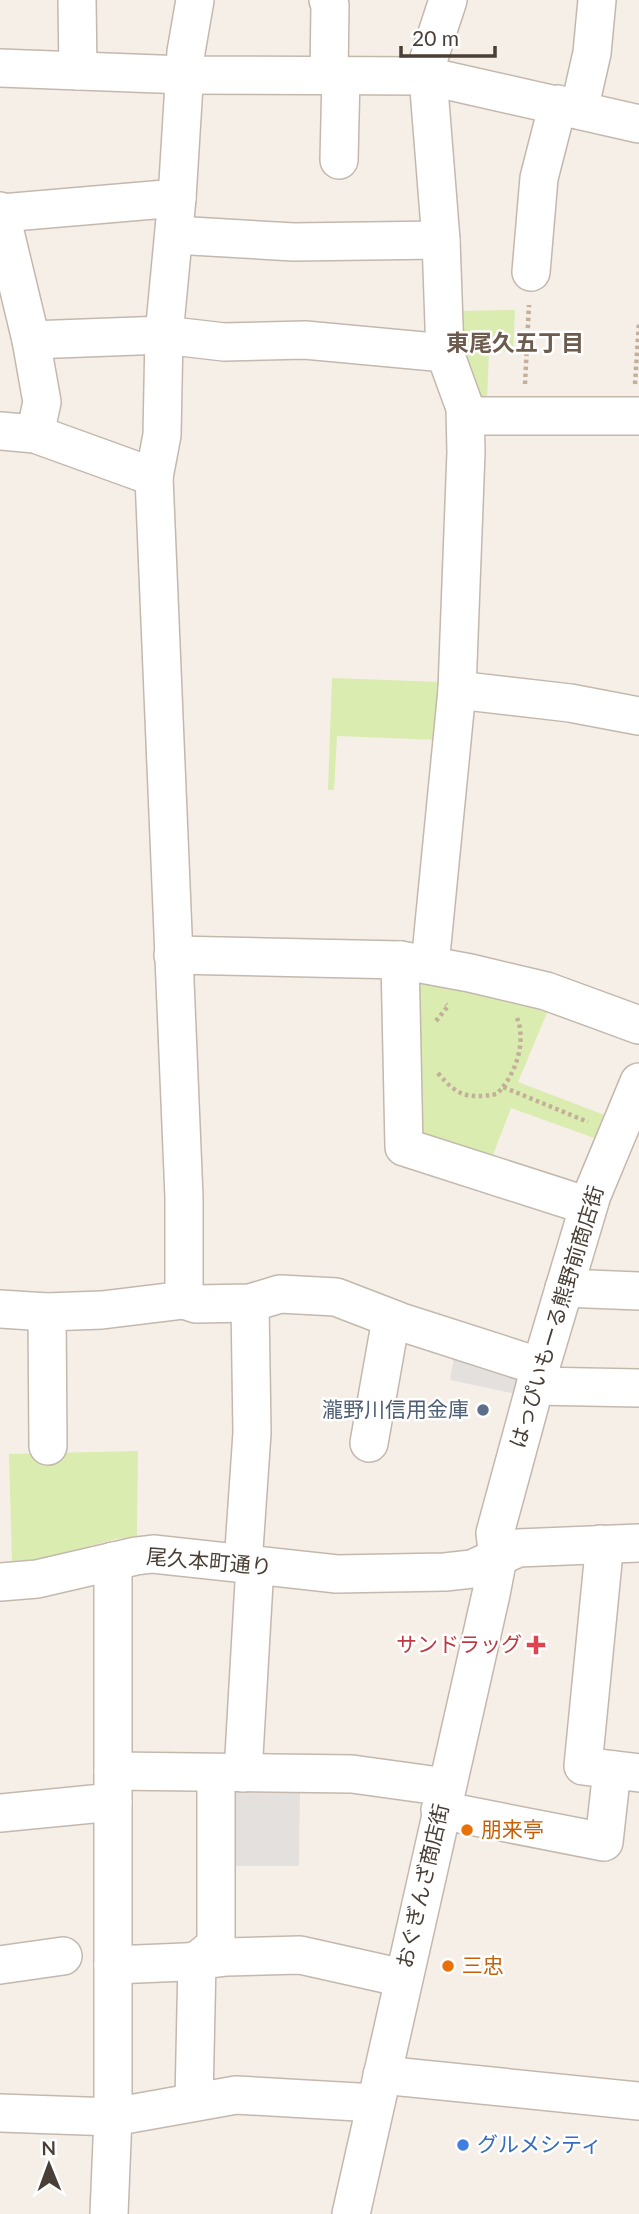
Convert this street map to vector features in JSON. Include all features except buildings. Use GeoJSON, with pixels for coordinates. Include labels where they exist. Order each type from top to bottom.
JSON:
{"type":"FeatureCollection","features":[{"type":"Feature","properties":{"kind":"street"},"geometry":{"type":"LineString","coordinates":[[77,0],[78,71]]}},
{"type":"Feature","properties":{"kind":"street"},"geometry":{"type":"LineString","coordinates":[[184,1300],[184,1197],[154,477],[162,435],[164,335],[177,198],[186,52],[195,0]]}},
{"type":"Feature","properties":{"kind":"street"},"geometry":{"type":"LineString","coordinates":[[328,0],[339,160]]}},
{"type":"Feature","properties":{"kind":"street"},"geometry":{"type":"LineString","coordinates":[[448,0],[427,64],[427,76],[441,240],[445,353],[466,408],[457,690],[404,1147],[588,1206]]}},
{"type":"Feature","properties":{"kind":"street"},"geometry":{"type":"LineString","coordinates":[[531,272],[539,178],[592,53],[597,0]]}},
{"type":"Feature","properties":{"kind":"street"},"geometry":{"type":"LineString","coordinates":[[0,68],[185,75],[427,76],[639,124]]}},
{"type":"Feature","properties":{"kind":"street"},"geometry":{"type":"LineString","coordinates":[[154,477],[18,433],[42,401],[31,340],[0,212],[177,198]]}},
{"type":"Feature","properties":{"kind":"street"},"geometry":{"type":"LineString","coordinates":[[174,235],[294,242],[441,240]]}},
{"type":"Feature","properties":{"kind":"street"},"geometry":{"type":"LineString","coordinates":[[31,340],[164,335],[224,342],[305,340],[445,353]]}},
{"type":"Feature","properties":{"kind":"street"},"geometry":{"type":"LineString","coordinates":[[466,416],[636,416]]}},
{"type":"Feature","properties":{"kind":"street"},"geometry":{"type":"LineString","coordinates":[[457,690],[570,703],[639,716]]}},
{"type":"Feature","properties":{"kind":"street"},"geometry":{"type":"LineString","coordinates":[[173,955],[423,974],[546,991],[639,1025]]}},
{"type":"Feature","properties":{"kind":"street","name":"はっぴいもーる熊野前商店街"},"geometry":{"type":"LineString","coordinates":[[498,1558],[495,1533],[588,1206],[626,1127],[639,1082]]}},
{"type":"Feature","properties":{"kind":"street"},"geometry":{"type":"LineString","coordinates":[[564,1289],[639,1291]]}},
{"type":"Feature","properties":{"kind":"street"},"geometry":{"type":"LineString","coordinates":[[0,1309],[47,1312],[102,1310],[184,1300],[196,1304],[250,1303],[280,1294],[335,1297],[538,1377],[639,1388]]}},
{"type":"Feature","properties":{"kind":"street"},"geometry":{"type":"LineString","coordinates":[[194,2101],[197,1961],[216,1945],[249,1564],[252,1433],[250,1303]]}},
{"type":"Feature","properties":{"kind":"street"},"geometry":{"type":"LineString","coordinates":[[47,1312],[48,1446]]}},
{"type":"Feature","properties":{"kind":"street"},"geometry":{"type":"LineString","coordinates":[[369,1443],[391,1319]]}},
{"type":"Feature","properties":{"kind":"street"},"geometry":{"type":"LineString","coordinates":[[498,1558],[518,1548],[639,1543]]}},
{"type":"Feature","properties":{"kind":"street"},"geometry":{"type":"LineString","coordinates":[[0,1813],[113,1786],[229,1773],[352,1774],[604,1842],[625,1772],[583,1766],[603,1562],[601,1544]]}},
{"type":"Feature","properties":{"kind":"street","name":"尾久本町通り"},"geometry":{"type":"LineString","coordinates":[[0,1582],[37,1579],[153,1554],[337,1574],[445,1572],[472,1569],[498,1558]]}},
{"type":"Feature","properties":{"kind":"street","name":"おぐぎんざ商店街"},"geometry":{"type":"LineString","coordinates":[[351,2214],[498,1558]]}},
{"type":"Feature","properties":{"kind":"street"},"geometry":{"type":"LineString","coordinates":[[109,2214],[113,2117],[113,1561]]}},
{"type":"Feature","properties":{"kind":"street"},"geometry":{"type":"LineString","coordinates":[[113,1965],[300,1955],[403,1978]]}},
{"type":"Feature","properties":{"kind":"street"},"geometry":{"type":"LineString","coordinates":[[0,1965],[63,1956]]}},
{"type":"Feature","properties":{"kind":"street"},"geometry":{"type":"LineString","coordinates":[[0,2113],[113,2117],[236,2095],[379,2089],[639,2101]]}},
{"type":"Feature","properties":{"kind":"path"},"geometry":{"type":"LineString","coordinates":[[524,416],[531,272]]}},
{"type":"Feature","properties":{"kind":"path"},"geometry":{"type":"LineString","coordinates":[[636,416],[639,322]]}},
{"type":"Feature","properties":{"kind":"path"},"geometry":{"type":"LineString","coordinates":[[423,974],[448,1006]]}},
{"type":"Feature","properties":{"kind":"path"},"geometry":{"type":"LineString","coordinates":[[433,1030],[436,1019],[458,999]]}},
{"type":"Feature","properties":{"kind":"path"},"geometry":{"type":"LineString","coordinates":[[431,1064],[451,1089],[470,1097],[497,1094],[517,1060],[521,1042],[515,1014]]}},
{"type":"Feature","properties":{"kind":"path"},"geometry":{"type":"LineString","coordinates":[[503,1087],[626,1127]]}},
{"type":"Feature","properties":{"kind":"green space"},"geometry":{"type":"Polygon","coordinates":[[[515,310],[513,351],[489,351],[487,400],[472,400],[455,311],[515,310]]]}},
{"type":"Feature","properties":{"kind":"green space"},"geometry":{"type":"Polygon","coordinates":[[[332,678],[441,682],[439,740],[337,736],[334,790],[328,790],[332,678]]]}},
{"type":"Feature","properties":{"kind":"green space"},"geometry":{"type":"Polygon","coordinates":[[[402,971],[552,1001],[518,1082],[607,1116],[597,1139],[511,1108],[491,1160],[411,1134],[402,971]]]}},
{"type":"Feature","properties":{"kind":"green space"},"geometry":{"type":"Polygon","coordinates":[[[138,1451],[137,1536],[41,1559],[12,1561],[9,1454],[138,1451]]]}},
{"type":"Feature","properties":{"kind":"shaded area"},"geometry":{"type":"Polygon","coordinates":[[[454,1357],[520,1372],[516,1394],[450,1380],[454,1357]]]}},
{"type":"Feature","properties":{"kind":"shaded area"},"geometry":{"type":"Polygon","coordinates":[[[227,1788],[300,1789],[299,1866],[227,1866],[227,1788]]]}},
{"type":"Feature","properties":{"kind":"place","name":"瀧野川信用金庫"},"geometry":{"type":"Point","coordinates":[483,1410]}},
{"type":"Feature","properties":{"kind":"place","name":"サンドラッグ"},"geometry":{"type":"Point","coordinates":[536,1645]}},
{"type":"Feature","properties":{"kind":"place","name":"朋来亭"},"geometry":{"type":"Point","coordinates":[467,1830]}},
{"type":"Feature","properties":{"kind":"place","name":"三忠"},"geometry":{"type":"Point","coordinates":[448,1966]}},
{"type":"Feature","properties":{"kind":"place","name":"グルメシティ"},"geometry":{"type":"Point","coordinates":[463,2145]}},
{"type":"Feature","properties":{"kind":"district","name":"東尾久五丁目"},"geometry":{"type":"Point","coordinates":[515,343]}}]}
